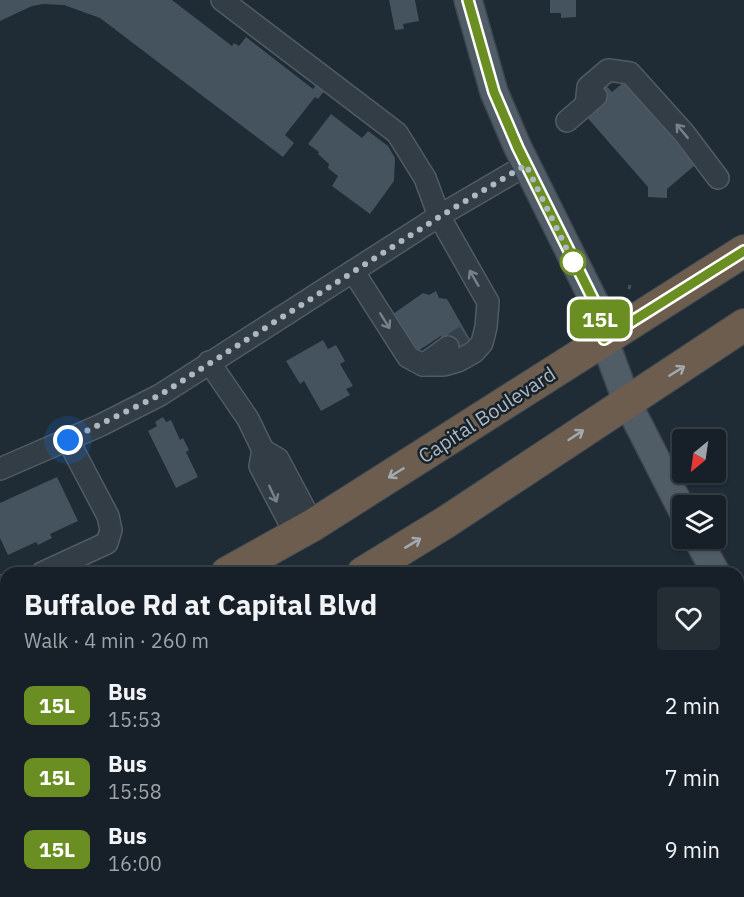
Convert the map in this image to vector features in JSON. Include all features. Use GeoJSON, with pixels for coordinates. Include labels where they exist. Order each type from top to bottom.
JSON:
{"type":"FeatureCollection","features":[{"type":"Feature","properties":{"kind":"highway","name":"Capital Boulevard"},"geometry":{"type":"LineString","coordinates":[[238,567],[305,530],[744,251]]}},
{"type":"Feature","properties":{"kind":"highway"},"geometry":{"type":"LineString","coordinates":[[373,567],[446,522],[744,325]]}},
{"type":"Feature","properties":{"kind":"main road"},"geometry":{"type":"LineString","coordinates":[[468,0],[494,92],[526,165],[597,307],[604,339],[627,402],[674,495]]}},
{"type":"Feature","properties":{"kind":"main road"},"geometry":{"type":"LineString","coordinates":[[703,549],[713,567]]}},
{"type":"Feature","properties":{"kind":"street"},"geometry":{"type":"LineString","coordinates":[[222,0],[397,133],[425,178],[439,216],[488,302],[482,343],[474,352],[458,361],[444,365],[423,364],[408,357],[353,271]]}},
{"type":"Feature","properties":{"kind":"street"},"geometry":{"type":"LineString","coordinates":[[567,121],[596,96],[588,87],[608,70],[630,73],[684,133],[718,178]]}},
{"type":"Feature","properties":{"kind":"street"},"geometry":{"type":"LineString","coordinates":[[0,469],[68,440],[160,395],[439,216],[526,165]]}},
{"type":"Feature","properties":{"kind":"street"},"geometry":{"type":"LineString","coordinates":[[466,334],[487,320]]}},
{"type":"Feature","properties":{"kind":"street"},"geometry":{"type":"LineString","coordinates":[[423,364],[448,347]]}},
{"type":"Feature","properties":{"kind":"street"},"geometry":{"type":"LineString","coordinates":[[209,362],[248,419],[264,450],[278,459],[305,530]]}},
{"type":"Feature","properties":{"kind":"street"},"geometry":{"type":"LineString","coordinates":[[55,567],[107,543],[111,530],[108,516],[68,440]]}},
{"type":"Feature","properties":{"kind":"building"},"geometry":{"type":"Polygon","coordinates":[[[0,0],[172,0],[232,46],[234,43],[239,46],[246,37],[313,89],[317,84],[325,90],[318,99],[315,97],[285,135],[294,143],[283,157],[100,18],[64,5],[43,4],[32,6],[0,21],[0,0]]]}},
{"type":"Feature","properties":{"kind":"building"},"geometry":{"type":"Polygon","coordinates":[[[389,0],[415,0],[419,21],[403,24],[404,29],[395,30],[389,0]]]}},
{"type":"Feature","properties":{"kind":"building"},"geometry":{"type":"Polygon","coordinates":[[[550,0],[576,0],[576,17],[561,18],[561,13],[550,13],[550,0]]]}},
{"type":"Feature","properties":{"kind":"building"},"geometry":{"type":"Polygon","coordinates":[[[629,78],[701,160],[667,189],[667,198],[648,197],[648,187],[585,115],[602,81],[612,92],[629,78]]]}},
{"type":"Feature","properties":{"kind":"building"},"geometry":{"type":"Polygon","coordinates":[[[331,114],[362,138],[368,131],[388,146],[395,158],[394,181],[370,214],[332,186],[338,176],[328,168],[329,164],[318,154],[319,152],[308,144],[331,114]]]}},
{"type":"Feature","properties":{"kind":"building"},"geometry":{"type":"Polygon","coordinates":[[[436,291],[439,298],[447,299],[471,341],[452,353],[441,336],[418,351],[393,314],[423,293],[429,295],[436,291]]]}},
{"type":"Feature","properties":{"kind":"building"},"geometry":{"type":"Polygon","coordinates":[[[323,340],[328,349],[336,345],[345,361],[340,364],[353,386],[346,389],[350,395],[321,411],[304,381],[300,384],[286,361],[323,340]]]}},
{"type":"Feature","properties":{"kind":"building"},"geometry":{"type":"Polygon","coordinates":[[[163,417],[166,422],[171,420],[180,440],[183,438],[189,450],[186,452],[198,477],[176,488],[148,431],[157,426],[155,422],[163,417]]]}},
{"type":"Feature","properties":{"kind":"building"},"geometry":{"type":"Polygon","coordinates":[[[57,477],[78,521],[50,534],[52,538],[38,545],[36,542],[8,555],[0,538],[0,503],[57,477]]]}},
{"type":"Feature","properties":{"kind":"tunnel"},"geometry":{"type":"LineString","coordinates":[[448,347],[466,335]]}},
{"type":"Feature","properties":{"kind":"bus line","name":"15L"},"geometry":{"type":"LineString","coordinates":[[468,0],[494,92],[564,245],[597,307],[604,339],[744,251]]}},
{"type":"Feature","properties":{"kind":"route"},"geometry":{"type":"LineString","coordinates":[[68,440],[160,395],[444,214],[526,165],[574,264],[573,262]]}}]}
